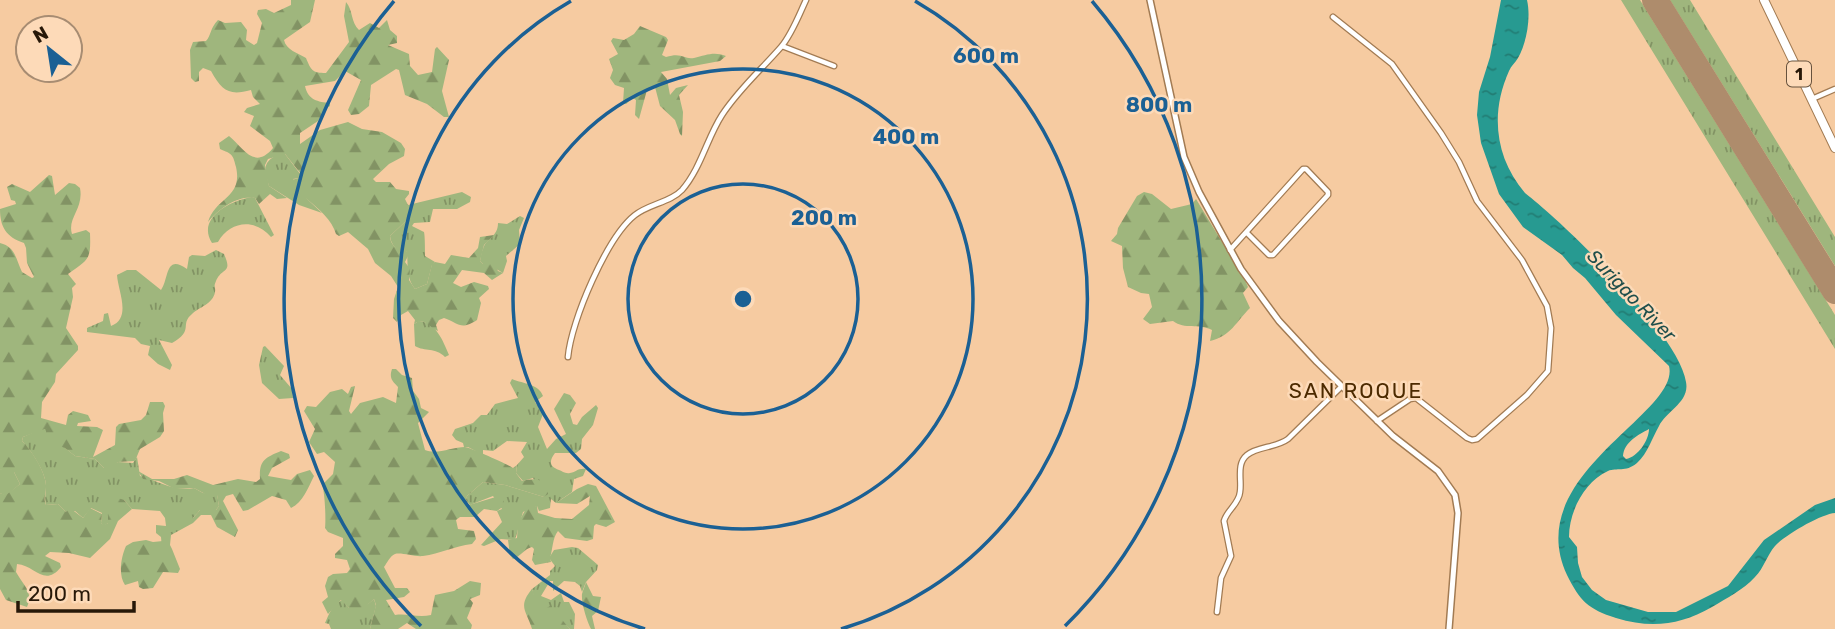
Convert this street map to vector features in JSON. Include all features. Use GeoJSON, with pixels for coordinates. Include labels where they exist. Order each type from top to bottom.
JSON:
{"type":"FeatureCollection","features":[{"type":"Feature","properties":{"kind":"highway","name":"1"},"geometry":{"type":"LineString","coordinates":[[1763,0],[1835,148]]}},
{"type":"Feature","properties":{"kind":"street"},"geometry":{"type":"LineString","coordinates":[[569,356],[570,342],[593,279],[623,227],[640,211],[680,192],[728,106],[741,87],[782,46],[806,0]]}},
{"type":"Feature","properties":{"kind":"street"},"geometry":{"type":"LineString","coordinates":[[1150,0],[1184,157],[1230,250],[1257,293],[1279,321],[1377,421],[1429,462],[1455,495],[1458,513],[1450,629]]}},
{"type":"Feature","properties":{"kind":"street"},"geometry":{"type":"LineString","coordinates":[[1333,18],[1387,58],[1422,104],[1454,153],[1477,201],[1531,275],[1541,292],[1550,320],[1550,357],[1545,376],[1477,439],[1467,438],[1416,398],[1377,421]]}},
{"type":"Feature","properties":{"kind":"street"},"geometry":{"type":"LineString","coordinates":[[782,46],[834,66]]}},
{"type":"Feature","properties":{"kind":"street"},"geometry":{"type":"LineString","coordinates":[[1812,100],[1835,89]]}},
{"type":"Feature","properties":{"kind":"street"},"geometry":{"type":"LineString","coordinates":[[1230,250],[1303,169],[1328,191],[1328,195],[1273,255],[1269,255],[1247,233]]}},
{"type":"Feature","properties":{"kind":"street"},"geometry":{"type":"LineString","coordinates":[[1217,612],[1221,578],[1231,556],[1224,521],[1239,498],[1240,470],[1244,458],[1255,451],[1284,442],[1341,387]]}},
{"type":"Feature","properties":{"kind":"green space"},"geometry":{"type":"Polygon","coordinates":[[[291,0],[315,0],[310,22],[284,40],[290,49],[306,58],[315,71],[326,73],[349,42],[344,16],[346,2],[359,30],[370,23],[379,28],[387,20],[390,30],[397,36],[397,43],[388,45],[409,54],[410,66],[418,75],[432,72],[437,47],[449,60],[442,91],[449,117],[444,117],[427,104],[405,95],[399,70],[396,69],[371,85],[369,106],[359,114],[351,115],[348,110],[361,80],[345,71],[335,81],[305,86],[311,97],[330,103],[330,106],[318,121],[300,133],[300,144],[320,130],[348,122],[362,129],[382,132],[401,143],[405,149],[404,156],[389,164],[373,179],[376,182],[390,182],[396,189],[409,191],[405,199],[408,219],[390,236],[394,246],[410,252],[405,262],[410,269],[409,280],[415,289],[427,284],[432,264],[445,264],[451,255],[469,258],[478,248],[480,237],[494,235],[484,245],[480,261],[483,264],[493,262],[498,271],[503,273],[492,280],[484,273],[462,270],[453,283],[461,287],[474,282],[488,286],[489,289],[479,298],[481,303],[477,320],[460,325],[444,318],[436,325],[438,331],[424,322],[414,324],[415,320],[408,311],[401,315],[397,322],[393,318],[398,287],[391,276],[375,263],[368,249],[348,232],[339,236],[336,234],[325,215],[291,188],[288,181],[299,178],[301,174],[285,154],[268,159],[265,165],[269,186],[287,198],[277,199],[270,194],[259,204],[255,198],[242,199],[223,208],[208,222],[236,185],[233,157],[220,149],[219,143],[229,136],[254,157],[266,155],[273,148],[270,141],[250,126],[254,116],[244,112],[247,108],[260,104],[253,97],[251,90],[227,90],[211,71],[203,68],[199,72],[199,81],[195,82],[191,78],[190,50],[193,42],[206,41],[218,20],[225,23],[241,22],[247,30],[246,40],[254,45],[257,43],[262,23],[257,14],[258,10],[266,9],[274,13],[291,5],[291,0]]]}},
{"type":"Feature","properties":{"kind":"green space"},"geometry":{"type":"Polygon","coordinates":[[[1621,0],[1640,0],[1835,315],[1835,349],[1621,0]]]}},
{"type":"Feature","properties":{"kind":"green space"},"geometry":{"type":"Polygon","coordinates":[[[1670,0],[1690,0],[1835,237],[1835,266],[1670,0]]]}},
{"type":"Feature","properties":{"kind":"green space"},"geometry":{"type":"Polygon","coordinates":[[[640,26],[666,37],[668,40],[662,55],[666,57],[676,55],[691,58],[714,54],[726,56],[720,61],[661,72],[667,79],[670,95],[676,88],[688,85],[679,95],[683,112],[682,136],[675,120],[660,106],[655,87],[647,90],[639,119],[635,115],[636,100],[633,98],[626,104],[623,103],[624,88],[615,85],[610,78],[613,70],[609,59],[618,54],[611,41],[613,38],[624,40],[640,26]]]}},
{"type":"Feature","properties":{"kind":"green space"},"geometry":{"type":"Polygon","coordinates":[[[279,154],[285,154],[301,175],[293,179],[306,198],[322,213],[299,205],[269,186],[267,163],[279,154]]]}},
{"type":"Feature","properties":{"kind":"green space"},"geometry":{"type":"Polygon","coordinates":[[[49,175],[52,176],[55,195],[69,183],[80,188],[80,202],[72,223],[72,234],[86,230],[90,233],[90,242],[87,258],[68,274],[76,284],[72,288],[73,297],[66,328],[78,350],[56,374],[55,382],[42,402],[41,418],[66,425],[68,415],[73,411],[88,415],[91,421],[78,423],[77,426],[103,430],[93,457],[115,445],[116,427],[119,424],[141,420],[146,415],[150,402],[163,402],[165,406],[164,431],[160,437],[140,449],[135,461],[118,462],[109,469],[95,459],[75,456],[65,448],[49,442],[46,438],[47,428],[23,437],[22,441],[44,475],[46,505],[58,504],[66,512],[70,508],[83,518],[90,508],[102,514],[101,523],[104,525],[108,523],[108,501],[112,496],[124,500],[132,509],[118,521],[110,539],[90,558],[50,552],[45,556],[60,563],[61,567],[49,576],[17,564],[16,572],[29,597],[27,607],[6,600],[0,589],[0,493],[6,495],[20,484],[14,472],[0,469],[0,243],[12,251],[22,272],[34,277],[27,263],[24,243],[5,230],[0,209],[16,204],[11,200],[7,187],[12,184],[30,192],[49,175]]]}},
{"type":"Feature","properties":{"kind":"green space"},"geometry":{"type":"Polygon","coordinates":[[[462,192],[471,197],[470,202],[457,209],[433,209],[430,222],[414,223],[412,226],[424,232],[425,256],[435,262],[427,284],[415,289],[409,275],[407,251],[395,247],[390,236],[408,219],[408,205],[462,192]]]}},
{"type":"Feature","properties":{"kind":"green space"},"geometry":{"type":"Polygon","coordinates":[[[1144,192],[1152,194],[1171,209],[1192,204],[1196,199],[1245,280],[1248,287],[1243,293],[1250,308],[1223,336],[1210,341],[1212,330],[1207,328],[1182,325],[1173,321],[1150,324],[1143,319],[1152,307],[1149,294],[1128,287],[1123,268],[1122,246],[1111,241],[1137,196],[1144,192]]]}},
{"type":"Feature","properties":{"kind":"green space"},"geometry":{"type":"Polygon","coordinates":[[[252,197],[274,235],[271,237],[258,227],[243,224],[229,230],[218,242],[212,243],[208,234],[212,218],[226,206],[252,197]]]}},
{"type":"Feature","properties":{"kind":"green space"},"geometry":{"type":"Polygon","coordinates":[[[520,216],[524,218],[519,230],[520,244],[506,256],[503,273],[483,264],[480,261],[482,250],[496,231],[498,223],[507,224],[520,216]]]}},
{"type":"Feature","properties":{"kind":"green space"},"geometry":{"type":"Polygon","coordinates":[[[216,250],[224,254],[227,268],[216,281],[214,296],[188,318],[183,335],[172,343],[159,340],[172,365],[170,370],[148,355],[150,346],[141,344],[135,338],[87,332],[87,328],[103,321],[104,314],[108,313],[111,326],[121,317],[122,304],[117,275],[127,270],[136,270],[161,290],[171,266],[175,264],[187,269],[189,257],[192,255],[205,256],[216,250]]]}},
{"type":"Feature","properties":{"kind":"green space"},"geometry":{"type":"Polygon","coordinates":[[[419,321],[434,329],[449,355],[445,357],[438,352],[415,346],[414,324],[419,321]]]}},
{"type":"Feature","properties":{"kind":"green space"},"geometry":{"type":"Polygon","coordinates":[[[265,346],[284,366],[280,375],[292,389],[293,398],[279,399],[262,383],[259,365],[265,346]]]}},
{"type":"Feature","properties":{"kind":"green space"},"geometry":{"type":"Polygon","coordinates":[[[392,369],[412,378],[413,391],[421,408],[429,412],[418,423],[425,450],[434,452],[465,447],[513,468],[517,465],[516,473],[522,481],[538,480],[547,487],[548,494],[544,497],[505,485],[483,482],[467,496],[469,505],[499,496],[504,501],[504,506],[497,511],[484,509],[475,517],[460,517],[456,520],[458,529],[474,531],[476,539],[472,544],[423,556],[395,554],[384,567],[395,588],[407,588],[410,592],[404,597],[386,600],[395,615],[431,615],[435,595],[454,591],[470,581],[481,583],[480,595],[470,599],[473,603],[467,618],[472,625],[471,629],[416,629],[407,623],[398,629],[370,629],[376,605],[374,599],[364,608],[349,608],[341,600],[328,614],[322,602],[328,597],[325,586],[328,577],[347,573],[350,569],[347,560],[335,558],[335,554],[343,546],[343,538],[325,528],[322,485],[333,474],[335,462],[324,452],[317,454],[309,442],[315,429],[304,411],[307,406],[316,407],[330,392],[342,389],[348,394],[351,387],[355,386],[349,411],[351,414],[360,403],[383,397],[396,403],[398,387],[392,379],[392,369]]]}},
{"type":"Feature","properties":{"kind":"green space"},"geometry":{"type":"Polygon","coordinates":[[[512,379],[535,387],[543,396],[535,402],[543,414],[538,427],[547,449],[556,439],[566,434],[554,409],[564,393],[570,395],[576,403],[570,414],[573,424],[577,425],[596,405],[598,408],[593,425],[582,439],[581,449],[576,453],[555,453],[552,458],[553,467],[565,473],[586,469],[583,476],[574,479],[572,492],[556,503],[551,499],[550,508],[539,511],[537,506],[523,512],[515,540],[501,539],[484,546],[481,545],[502,522],[497,511],[502,509],[493,496],[470,505],[466,500],[483,482],[505,485],[544,497],[533,478],[523,481],[516,473],[517,465],[524,457],[521,452],[527,442],[507,441],[493,451],[483,450],[483,455],[464,447],[463,443],[452,435],[455,429],[473,423],[481,415],[487,415],[495,404],[518,398],[510,383],[512,379]]]}},
{"type":"Feature","properties":{"kind":"green space"},"geometry":{"type":"Polygon","coordinates":[[[47,428],[47,433],[75,456],[95,459],[104,468],[118,462],[133,463],[137,457],[140,476],[173,487],[194,488],[203,493],[217,494],[219,506],[216,510],[200,510],[193,518],[193,523],[171,535],[172,549],[162,549],[156,525],[166,526],[160,511],[132,509],[124,500],[109,511],[108,523],[104,526],[101,523],[102,513],[91,508],[83,518],[75,511],[66,512],[58,504],[46,505],[44,476],[34,456],[22,441],[23,437],[47,428]]]}},
{"type":"Feature","properties":{"kind":"green space"},"geometry":{"type":"Polygon","coordinates":[[[281,451],[289,454],[290,458],[272,468],[268,476],[291,480],[297,474],[310,470],[314,476],[307,490],[291,508],[286,500],[272,496],[243,511],[233,494],[226,496],[223,501],[238,530],[235,537],[217,527],[211,515],[201,515],[193,523],[193,518],[200,510],[216,510],[219,506],[217,495],[207,495],[194,488],[175,489],[159,481],[143,479],[138,471],[152,479],[174,479],[187,475],[213,485],[238,479],[256,482],[260,479],[260,468],[264,461],[281,451]]]}},
{"type":"Feature","properties":{"kind":"green space"},"geometry":{"type":"Polygon","coordinates":[[[0,469],[14,472],[20,484],[6,496],[0,493],[0,469]]]}},
{"type":"Feature","properties":{"kind":"green space"},"geometry":{"type":"Polygon","coordinates":[[[588,484],[596,486],[615,522],[606,527],[596,524],[593,539],[587,541],[565,538],[558,531],[551,562],[535,565],[532,560],[532,547],[513,559],[508,540],[517,538],[518,523],[527,507],[537,506],[538,513],[572,519],[589,505],[590,496],[577,504],[556,503],[588,484]]]}},
{"type":"Feature","properties":{"kind":"green space"},"geometry":{"type":"Polygon","coordinates":[[[146,540],[163,541],[162,549],[172,549],[180,569],[178,573],[163,572],[153,588],[143,589],[139,587],[138,581],[125,585],[121,566],[126,546],[146,540]]]}},
{"type":"Feature","properties":{"kind":"green space"},"geometry":{"type":"Polygon","coordinates":[[[578,548],[598,565],[597,570],[586,582],[582,592],[575,582],[564,581],[553,591],[553,581],[550,581],[541,596],[551,600],[561,593],[564,602],[569,602],[575,614],[574,629],[570,629],[536,607],[532,589],[550,575],[555,566],[549,558],[554,550],[578,548]]]}},
{"type":"Feature","properties":{"kind":"green space"},"geometry":{"type":"Polygon","coordinates":[[[586,582],[593,596],[601,597],[598,611],[592,616],[595,629],[591,629],[582,602],[586,582]]]}},
{"type":"Feature","properties":{"kind":"green space"},"geometry":{"type":"Polygon","coordinates":[[[532,589],[539,608],[550,606],[570,629],[532,629],[524,605],[532,589]]]}},
{"type":"Feature","properties":{"kind":"green space"},"geometry":{"type":"Polygon","coordinates":[[[374,599],[376,606],[370,629],[331,629],[329,624],[325,623],[333,607],[342,600],[349,608],[368,604],[374,599]]]}},
{"type":"Feature","properties":{"kind":"water"},"geometry":{"type":"Polygon","coordinates":[[[1501,0],[1527,0],[1529,14],[1526,37],[1518,58],[1509,71],[1499,103],[1499,135],[1507,165],[1525,193],[1592,254],[1643,309],[1679,361],[1686,382],[1681,401],[1662,421],[1641,459],[1629,468],[1611,470],[1599,476],[1585,490],[1575,508],[1569,537],[1577,547],[1582,577],[1592,590],[1606,600],[1648,612],[1676,612],[1728,586],[1764,540],[1815,505],[1835,498],[1835,513],[1812,521],[1787,536],[1775,546],[1758,573],[1745,586],[1689,618],[1654,624],[1606,615],[1586,603],[1567,575],[1558,539],[1565,506],[1582,477],[1652,405],[1666,385],[1669,366],[1616,315],[1562,255],[1523,227],[1499,194],[1481,143],[1477,115],[1479,92],[1490,57],[1501,0]],[[1649,429],[1629,443],[1623,456],[1626,459],[1639,452],[1649,429]]]}},
{"type":"Feature","properties":{"kind":"runway"},"geometry":{"type":"LineString","coordinates":[[1655,0],[1835,291]]}},
{"type":"Feature","properties":{"kind":"district","name":"SAN ROQUE"},"geometry":{"type":"Point","coordinates":[1356,391]}},
{"type":"Feature","properties":{"kind":"water label","name":"Surigao River"},"geometry":{"type":"Point","coordinates":[1632,295]}}]}
